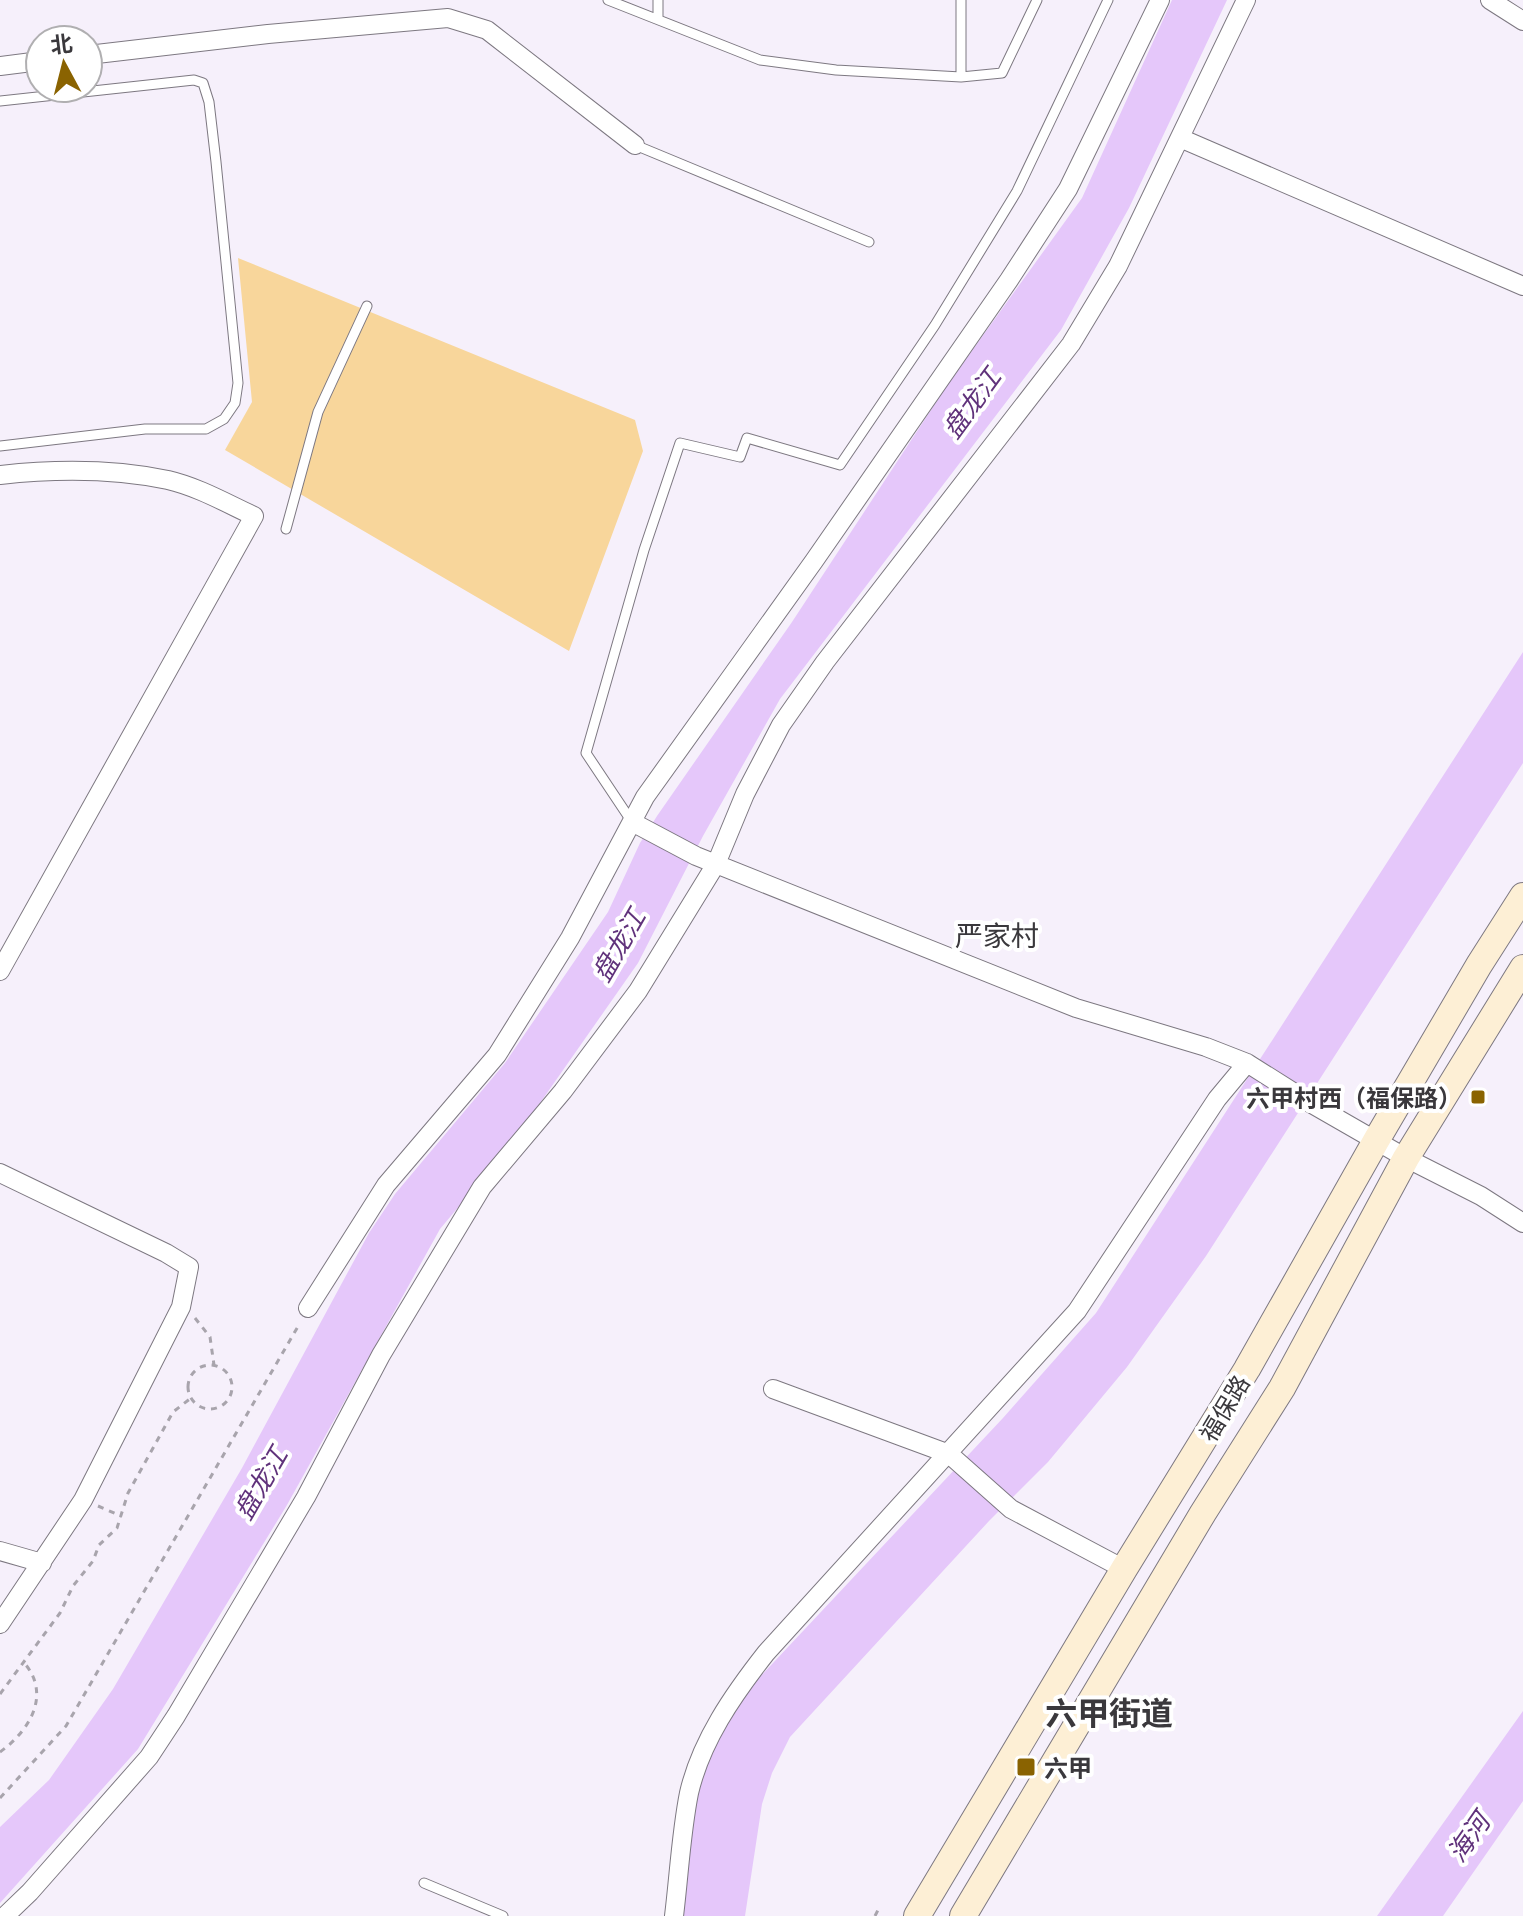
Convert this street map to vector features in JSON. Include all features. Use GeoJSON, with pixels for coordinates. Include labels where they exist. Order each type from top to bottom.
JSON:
{"type":"FeatureCollection","features":[{"type":"Feature","properties":{"kind":"main road","name":"福保路"},"geometry":{"type":"LineString","coordinates":[[917,1916],[1247,1369],[1377,1139],[1523,896]]}},
{"type":"Feature","properties":{"kind":"main road","name":"福保路"},"geometry":{"type":"LineString","coordinates":[[963,1916],[1203,1513],[1282,1388],[1406,1158],[1523,968]]}},
{"type":"Feature","properties":{"kind":"street"},"geometry":{"type":"LineString","coordinates":[[308,1308],[386,1185],[497,1055],[570,938],[645,797],[1009,280],[1068,189],[1160,0]]}},
{"type":"Feature","properties":{"kind":"street"},"geometry":{"type":"LineString","coordinates":[[5,1916],[30,1892],[149,1757],[298,1511],[381,1355],[482,1187],[563,1091],[638,991],[716,864],[745,794],[781,725],[825,662],[1071,344],[1118,266],[1246,0]]}},
{"type":"Feature","properties":{"kind":"street"},"geometry":{"type":"LineString","coordinates":[[1490,0],[1523,21]]}},
{"type":"Feature","properties":{"kind":"street"},"geometry":{"type":"LineString","coordinates":[[104,53],[448,18],[487,30],[635,145]]}},
{"type":"Feature","properties":{"kind":"street"},"geometry":{"type":"LineString","coordinates":[[0,66],[24,63]]}},
{"type":"Feature","properties":{"kind":"street"},"geometry":{"type":"LineString","coordinates":[[1180,138],[1523,286]]}},
{"type":"Feature","properties":{"kind":"street"},"geometry":{"type":"LineString","coordinates":[[0,475],[82,473],[131,475],[169,481],[200,490],[254,516],[0,971]]}},
{"type":"Feature","properties":{"kind":"street"},"geometry":{"type":"LineString","coordinates":[[632,822],[696,856],[1076,1008],[1206,1047],[1247,1063],[1312,1104],[1406,1158],[1481,1196],[1523,1223]]}},
{"type":"Feature","properties":{"kind":"street"},"geometry":{"type":"LineString","coordinates":[[674,1916],[689,1793],[704,1751],[736,1691],[766,1653],[1077,1311],[1217,1099],[1247,1063]]}},
{"type":"Feature","properties":{"kind":"street"},"geometry":{"type":"LineString","coordinates":[[0,1173],[189,1267],[181,1307],[83,1500],[0,1624]]}},
{"type":"Feature","properties":{"kind":"street"},"geometry":{"type":"LineString","coordinates":[[773,1389],[949,1454],[1011,1509],[1124,1569]]}},
{"type":"Feature","properties":{"kind":"street"},"geometry":{"type":"LineString","coordinates":[[0,1551],[42,1563]]}},
{"type":"Feature","properties":{"kind":"lane"},"geometry":{"type":"LineString","coordinates":[[608,0],[760,60],[836,70],[961,77],[1002,73],[1037,0]]}},
{"type":"Feature","properties":{"kind":"lane"},"geometry":{"type":"LineString","coordinates":[[658,0],[658,18]]}},
{"type":"Feature","properties":{"kind":"lane"},"geometry":{"type":"LineString","coordinates":[[961,0],[961,77]]}},
{"type":"Feature","properties":{"kind":"lane"},"geometry":{"type":"LineString","coordinates":[[632,822],[586,753],[644,550],[680,443],[740,457],[747,438],[840,465],[935,325],[1017,191],[1108,0]]}},
{"type":"Feature","properties":{"kind":"lane"},"geometry":{"type":"LineString","coordinates":[[0,101],[194,80],[203,83],[209,102],[218,177],[238,383],[235,403],[224,419],[206,429],[145,429],[0,446]]}},
{"type":"Feature","properties":{"kind":"lane"},"geometry":{"type":"LineString","coordinates":[[635,145],[869,242]]}},
{"type":"Feature","properties":{"kind":"lane"},"geometry":{"type":"LineString","coordinates":[[286,529],[318,412],[367,306]]}},
{"type":"Feature","properties":{"kind":"lane"},"geometry":{"type":"LineString","coordinates":[[424,1883],[503,1916]]}},
{"type":"Feature","properties":{"kind":"path"},"geometry":{"type":"LineString","coordinates":[[181,1307],[195,1318],[210,1337],[214,1365],[229,1376],[232,1383],[229,1397],[224,1403],[210,1409],[196,1404],[191,1398],[188,1384],[202,1367],[214,1365]]}},
{"type":"Feature","properties":{"kind":"path"},"geometry":{"type":"LineString","coordinates":[[0,1798],[66,1726],[308,1308]]}},
{"type":"Feature","properties":{"kind":"path"},"geometry":{"type":"LineString","coordinates":[[0,1694],[60,1613],[73,1586],[93,1561],[99,1545],[117,1528],[128,1493],[173,1412],[191,1398]]}},
{"type":"Feature","properties":{"kind":"path"},"geometry":{"type":"LineString","coordinates":[[83,1500],[121,1516]]}},
{"type":"Feature","properties":{"kind":"path"},"geometry":{"type":"LineString","coordinates":[[0,1752],[16,1741],[30,1724],[36,1686],[25,1664]]}},
{"type":"Feature","properties":{"kind":"path"},"geometry":{"type":"LineString","coordinates":[[875,1916],[878,1910]]}},
{"type":"Feature","properties":{"kind":"shaded area"},"geometry":{"type":"Polygon","coordinates":[[[238,258],[635,420],[643,451],[569,651],[225,450],[252,402],[238,258]]]}},
{"type":"Feature","properties":{"kind":"water","name":"盘龙江"},"geometry":{"type":"Polygon","coordinates":[[[1172,0],[1227,0],[1129,208],[1061,330],[780,699],[703,836],[638,963],[512,1143],[440,1229],[287,1505],[138,1749],[0,1903],[0,1827],[49,1780],[113,1689],[242,1468],[369,1233],[395,1194],[505,1063],[608,912],[640,843],[657,816],[792,622],[948,384],[1082,198],[1172,0]]]}},
{"type":"Feature","properties":{"kind":"water"},"geometry":{"type":"Polygon","coordinates":[[[1523,652],[1523,763],[1206,1256],[1127,1367],[1048,1462],[989,1521],[790,1737],[772,1773],[762,1804],[745,1916],[680,1916],[692,1816],[704,1767],[742,1696],[1003,1418],[1096,1313],[1523,652]]]}},
{"type":"Feature","properties":{"kind":"water","name":"海河"},"geometry":{"type":"Polygon","coordinates":[[[1523,1711],[1523,1801],[1443,1916],[1377,1916],[1523,1711]]]}},
{"type":"Feature","properties":{"kind":"place","name":"六甲村西（福保路）"},"geometry":{"type":"Point","coordinates":[1478,1097]}},
{"type":"Feature","properties":{"kind":"place","name":"六甲"},"geometry":{"type":"Point","coordinates":[1026,1767]}},
{"type":"Feature","properties":{"kind":"district","name":"严家村"},"geometry":{"type":"Point","coordinates":[997,935]}},
{"type":"Feature","properties":{"kind":"district","name":"六甲街道"},"geometry":{"type":"Point","coordinates":[1109,1712]}}]}
